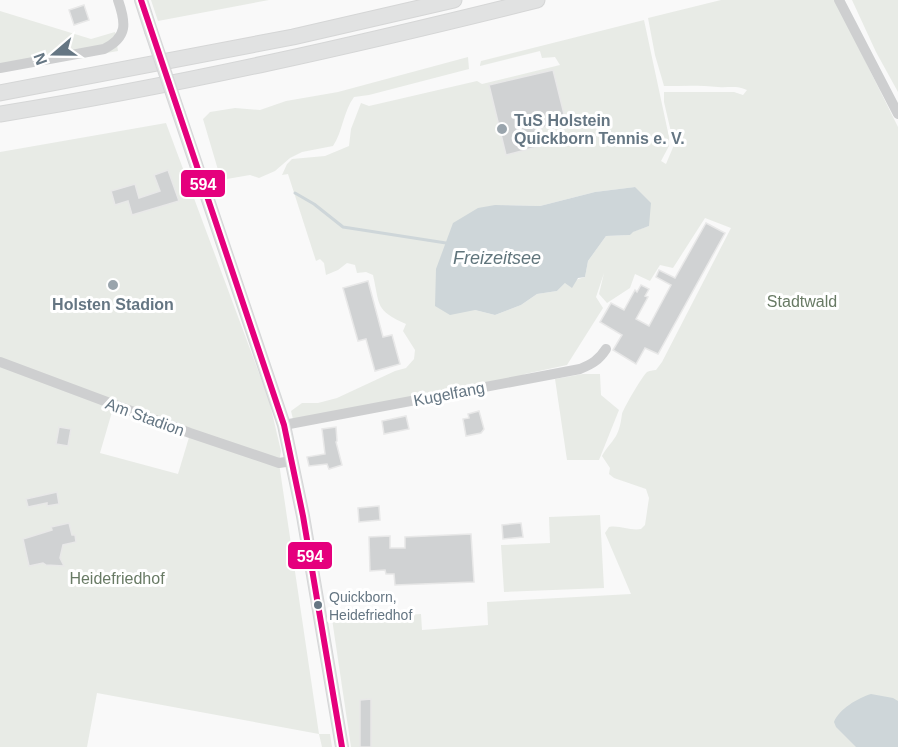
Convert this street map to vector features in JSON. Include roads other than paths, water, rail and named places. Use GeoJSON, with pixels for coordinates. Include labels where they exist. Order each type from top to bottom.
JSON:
{"type":"FeatureCollection","features":[{"type":"Feature","properties":{"kind":"highway"},"geometry":{"type":"LineString","coordinates":[[0,93],[293,37],[454,0]]}},
{"type":"Feature","properties":{"kind":"highway"},"geometry":{"type":"LineString","coordinates":[[0,114],[297,57],[537,0]]}},
{"type":"Feature","properties":{"kind":"main road"},"geometry":{"type":"LineString","coordinates":[[141,0],[284,425],[342,747]]}},
{"type":"Feature","properties":{"kind":"street"},"geometry":{"type":"LineString","coordinates":[[0,68],[104,49],[114,44],[121,38],[124,27],[118,0]]}},
{"type":"Feature","properties":{"kind":"street"},"geometry":{"type":"LineString","coordinates":[[839,0],[898,114]]}},
{"type":"Feature","properties":{"kind":"street","name":"Kugelfang"},"geometry":{"type":"LineString","coordinates":[[284,425],[580,369],[594,363],[606,349]]}},
{"type":"Feature","properties":{"kind":"street","name":"Am Stadion"},"geometry":{"type":"LineString","coordinates":[[0,362],[190,434],[279,463],[292,461]]}},
{"type":"Feature","properties":{"kind":"water","name":"Freizeitsee"},"geometry":{"type":"Polygon","coordinates":[[[635,187],[651,203],[649,226],[630,235],[606,236],[588,261],[585,277],[578,278],[572,288],[565,283],[557,291],[537,294],[521,305],[495,315],[475,310],[450,315],[435,306],[436,269],[453,223],[478,208],[495,205],[540,206],[595,192],[635,187]]]}},
{"type":"Feature","properties":{"kind":"water"},"geometry":{"type":"Polygon","coordinates":[[[871,694],[898,701],[898,747],[856,747],[836,727],[834,722],[836,717],[844,708],[871,694]]]}},
{"type":"Feature","properties":{"kind":"waterway"},"geometry":{"type":"LineString","coordinates":[[295,193],[314,204],[343,227],[446,243]]}},
{"type":"Feature","properties":{"kind":"place","name":"TuS Holstein Quickborn Tennis e. V."},"geometry":{"type":"Point","coordinates":[502,129]}},
{"type":"Feature","properties":{"kind":"place","name":"Holsten Stadion"},"geometry":{"type":"Point","coordinates":[113,285]}},
{"type":"Feature","properties":{"kind":"place","name":"Quickborn, Heidefriedhof"},"geometry":{"type":"Point","coordinates":[318,605]}},
{"type":"Feature","properties":{"kind":"park label","name":"Stadtwald"},"geometry":{"type":"Point","coordinates":[802,301]}},
{"type":"Feature","properties":{"kind":"park label","name":"Heidefriedhof"},"geometry":{"type":"Point","coordinates":[117,578]}}]}
